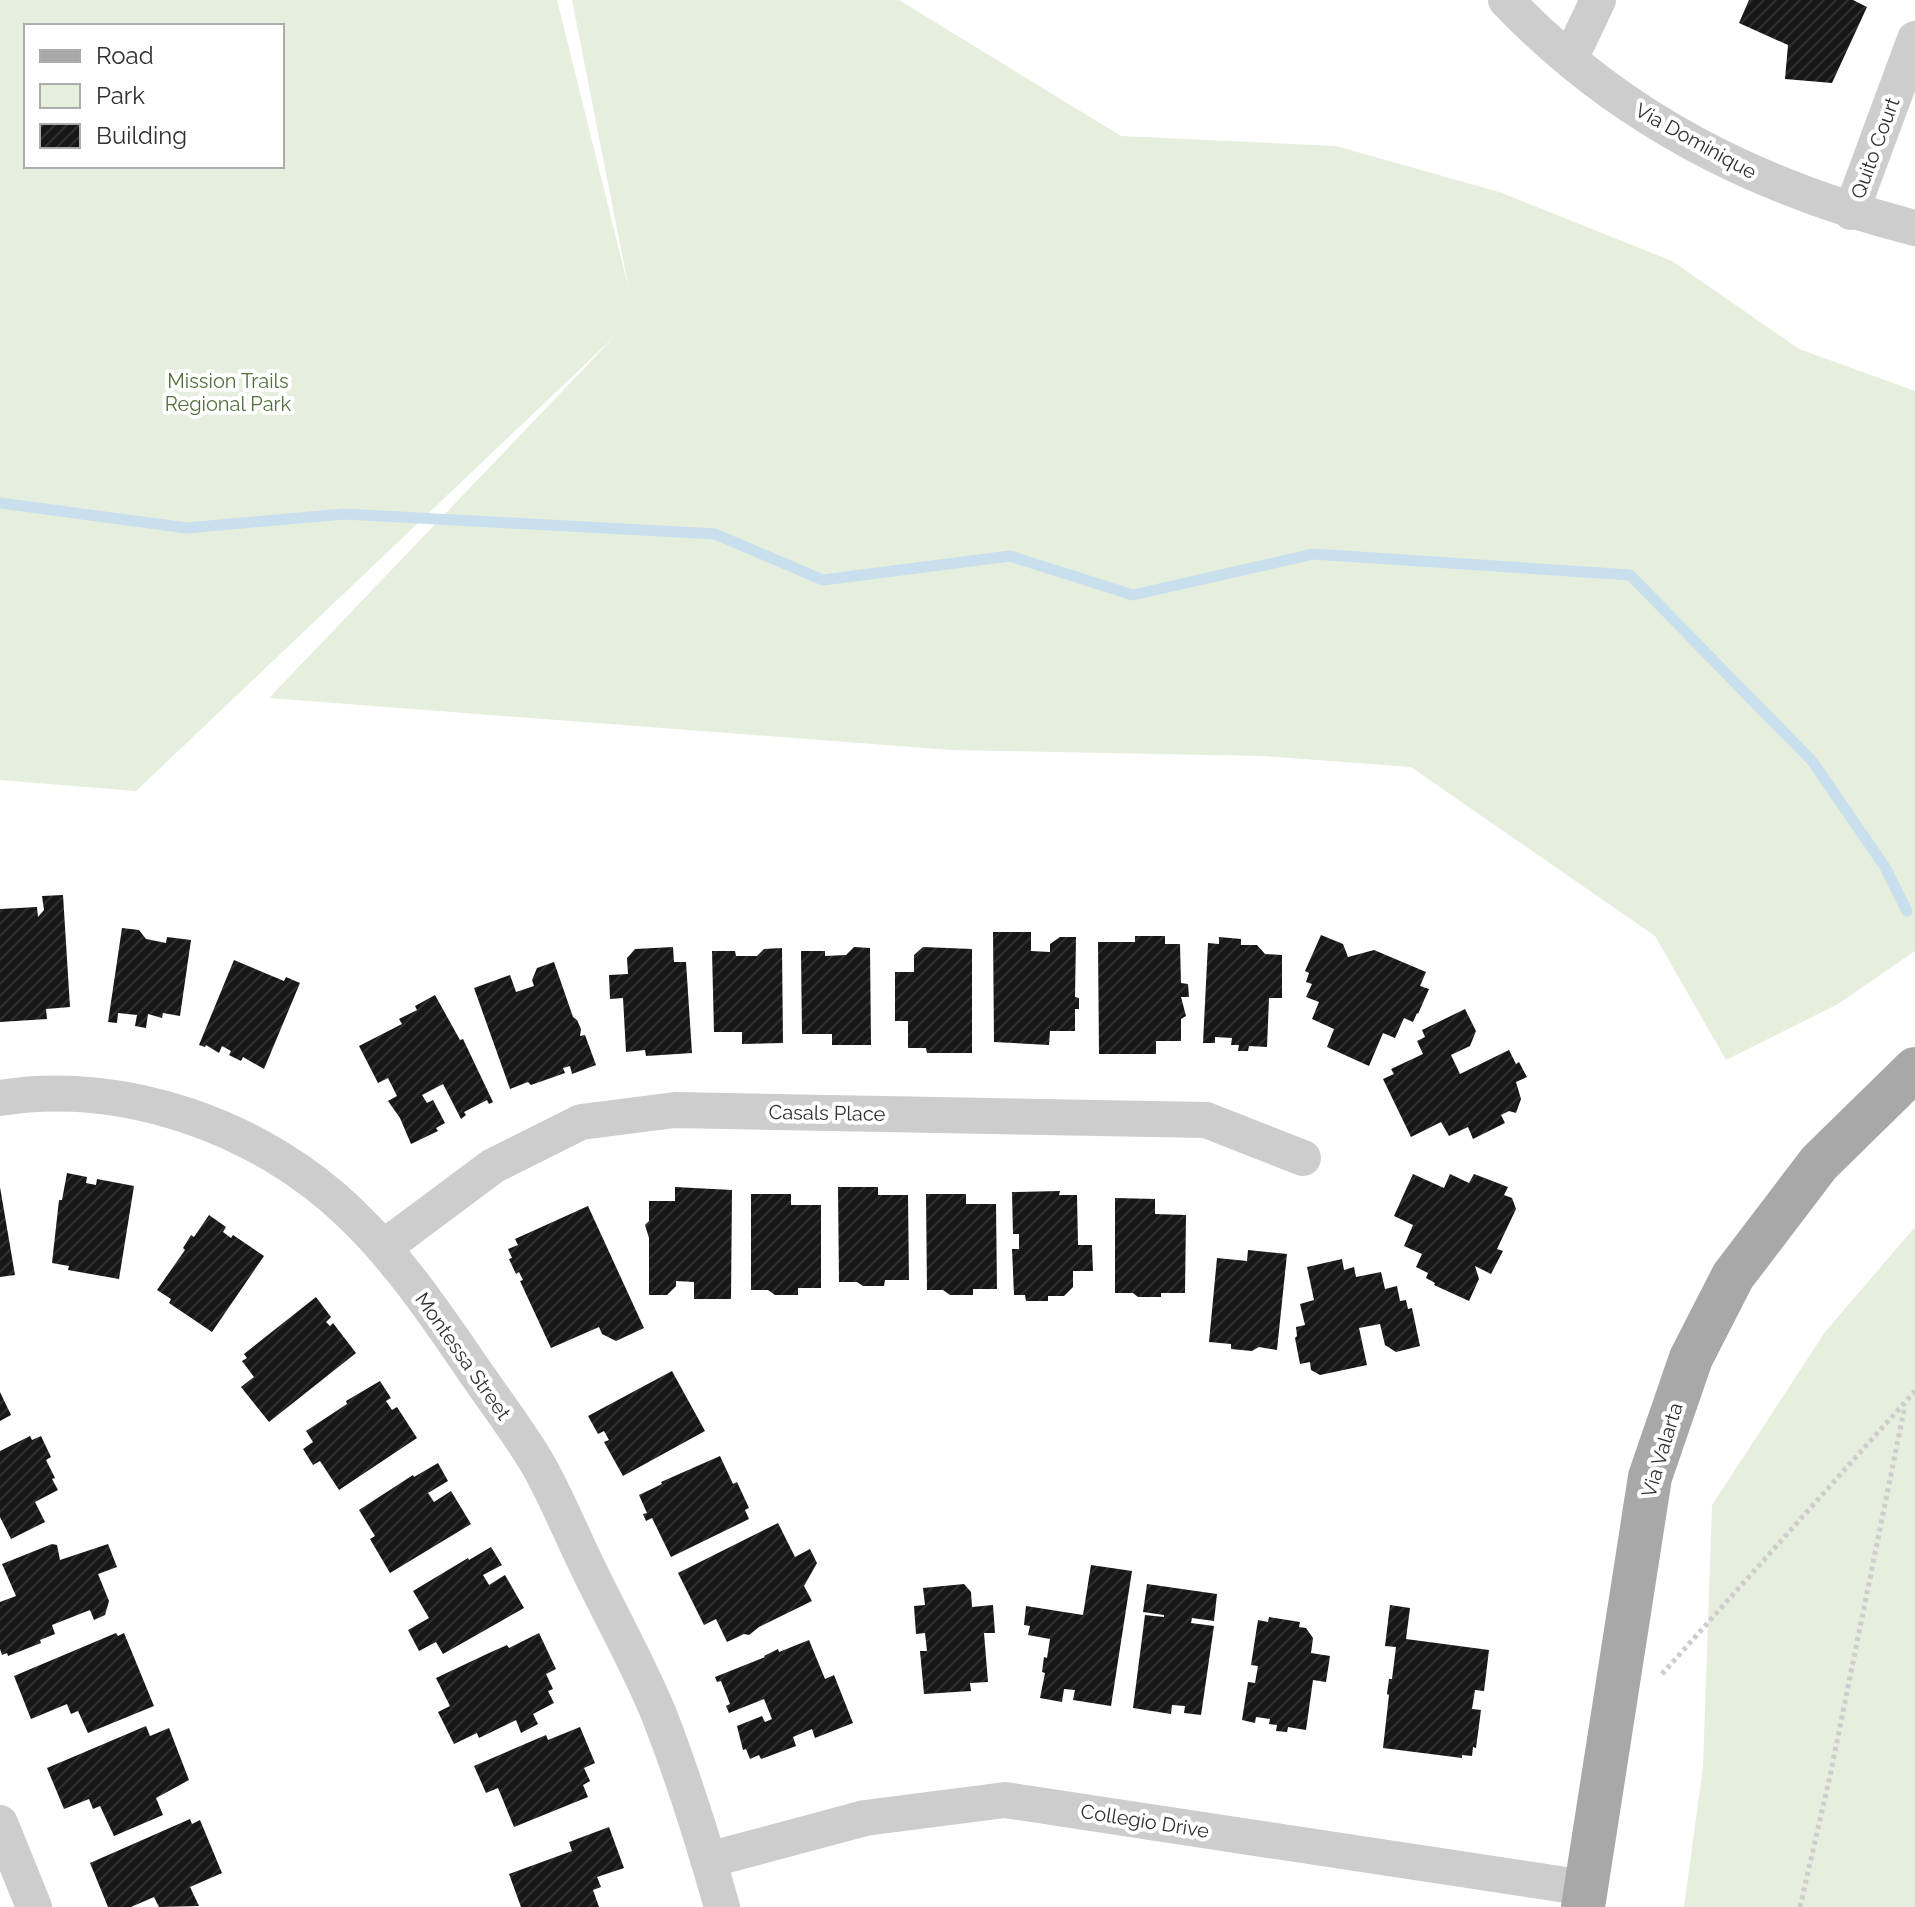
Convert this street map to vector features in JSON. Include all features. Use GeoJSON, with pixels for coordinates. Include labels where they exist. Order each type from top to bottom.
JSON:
{"type":"FeatureCollection","features":[{"type":"Feature","properties":{"kind":"main road","name":"Via Valarta"},"geometry":{"type":"LineString","coordinates":[[1584,1897],[1650,1477],[1691,1358],[1733,1276],[1819,1163],[1915,1069]]}},
{"type":"Feature","properties":{"kind":"street","name":"Via Dominique"},"geometry":{"type":"LineString","coordinates":[[1506,0],[1570,59],[1621,98],[1675,133],[1731,164],[1790,190],[1851,212],[1915,228]]}},
{"type":"Feature","properties":{"kind":"street"},"geometry":{"type":"LineString","coordinates":[[1570,59],[1598,0]]}},
{"type":"Feature","properties":{"kind":"street","name":"Quito Court"},"geometry":{"type":"LineString","coordinates":[[1851,212],[1915,39]]}},
{"type":"Feature","properties":{"kind":"street","name":"Montessa Street"},"geometry":{"type":"LineString","coordinates":[[0,1098],[49,1095],[122,1101],[185,1115],[230,1132],[273,1155],[313,1182],[350,1213],[383,1248],[420,1291],[536,1461],[659,1716],[722,1907]]}},
{"type":"Feature","properties":{"kind":"street","name":"Casals Place"},"geometry":{"type":"LineString","coordinates":[[383,1248],[493,1166],[581,1122],[675,1110],[1206,1120],[1303,1158]]}},
{"type":"Feature","properties":{"kind":"street","name":"Collegio Drive"},"geometry":{"type":"LineString","coordinates":[[708,1860],[865,1818],[1005,1800],[1584,1897]]}},
{"type":"Feature","properties":{"kind":"street"},"geometry":{"type":"LineString","coordinates":[[0,1823],[34,1907]]}},
{"type":"Feature","properties":{"kind":"path"},"geometry":{"type":"LineString","coordinates":[[1653,1684],[1915,1391]]}},
{"type":"Feature","properties":{"kind":"path"},"geometry":{"type":"LineString","coordinates":[[1800,1907],[1905,1405]]}},
{"type":"Feature","properties":{"kind":"green space","name":"Mission Trails Regional Park"},"geometry":{"type":"Polygon","coordinates":[[[0,0],[557,0],[629,290],[572,0],[899,0],[1121,136],[1336,146],[1499,192],[1672,261],[1799,349],[1915,391],[1915,951],[1838,1004],[1726,1060],[1655,936],[1411,767],[1264,756],[951,750],[269,698],[616,335],[136,791],[0,780],[0,0]]]}},
{"type":"Feature","properties":{"kind":"green space"},"geometry":{"type":"Polygon","coordinates":[[[1915,1227],[1915,1907],[1684,1907],[1703,1767],[1712,1505],[1825,1332],[1915,1227]]]}},
{"type":"Feature","properties":{"kind":"building"},"geometry":{"type":"Polygon","coordinates":[[[1749,0],[1853,0],[1867,7],[1832,83],[1785,79],[1788,45],[1739,23],[1749,0]]]}},
{"type":"Feature","properties":{"kind":"building"},"geometry":{"type":"Polygon","coordinates":[[[63,895],[70,1007],[46,1009],[47,1019],[0,1022],[0,909],[37,907],[38,917],[44,910],[42,896],[63,895]]]}},
{"type":"Feature","properties":{"kind":"building"},"geometry":{"type":"Polygon","coordinates":[[[122,928],[139,930],[146,939],[166,943],[167,937],[191,940],[180,1016],[163,1013],[162,1018],[148,1014],[146,1028],[135,1026],[137,1015],[118,1013],[117,1023],[108,1022],[122,928]]]}},
{"type":"Feature","properties":{"kind":"building"},"geometry":{"type":"Polygon","coordinates":[[[993,932],[1031,932],[1031,951],[1050,952],[1050,944],[1060,937],[1076,937],[1075,997],[1079,998],[1079,1009],[1075,1009],[1075,1031],[1050,1031],[1049,1045],[994,1042],[993,932]]]}},
{"type":"Feature","properties":{"kind":"building"},"geometry":{"type":"Polygon","coordinates":[[[1321,935],[1343,944],[1348,957],[1374,950],[1426,972],[1420,986],[1429,989],[1418,1014],[1413,1022],[1404,1018],[1395,1038],[1383,1033],[1369,1066],[1327,1047],[1334,1029],[1312,1019],[1319,1002],[1306,997],[1312,984],[1306,982],[1309,973],[1305,971],[1321,935]]]}},
{"type":"Feature","properties":{"kind":"building"},"geometry":{"type":"Polygon","coordinates":[[[1135,936],[1165,936],[1165,944],[1180,944],[1181,983],[1188,984],[1189,997],[1181,997],[1186,1016],[1181,1019],[1181,1041],[1156,1041],[1156,1054],[1099,1054],[1098,942],[1135,942],[1135,936]]]}},
{"type":"Feature","properties":{"kind":"building"},"geometry":{"type":"Polygon","coordinates":[[[1219,937],[1241,939],[1241,945],[1257,945],[1265,954],[1282,955],[1282,998],[1269,998],[1267,1047],[1249,1046],[1248,1051],[1238,1051],[1239,1045],[1231,1045],[1232,1038],[1215,1037],[1215,1043],[1203,1043],[1208,943],[1219,944],[1219,937]]]}},
{"type":"Feature","properties":{"kind":"building"},"geometry":{"type":"Polygon","coordinates":[[[673,947],[674,962],[686,962],[692,1053],[646,1056],[645,1050],[626,1052],[623,998],[610,999],[609,975],[628,974],[627,958],[635,949],[673,947]]]}},
{"type":"Feature","properties":{"kind":"building"},"geometry":{"type":"Polygon","coordinates":[[[854,947],[870,948],[871,1045],[832,1045],[832,1034],[802,1034],[801,951],[825,951],[825,956],[846,955],[854,947]]]}},
{"type":"Feature","properties":{"kind":"building"},"geometry":{"type":"Polygon","coordinates":[[[923,947],[972,949],[972,1053],[927,1053],[926,1048],[908,1048],[908,1021],[895,1021],[895,972],[914,972],[914,955],[923,947]]]}},
{"type":"Feature","properties":{"kind":"building"},"geometry":{"type":"Polygon","coordinates":[[[782,948],[783,1043],[742,1044],[742,1032],[714,1032],[712,951],[735,951],[736,956],[757,956],[764,949],[782,948]]]}},
{"type":"Feature","properties":{"kind":"building"},"geometry":{"type":"Polygon","coordinates":[[[234,960],[284,981],[286,977],[300,983],[264,1069],[243,1057],[241,1061],[229,1055],[231,1051],[222,1046],[219,1053],[206,1045],[199,1045],[234,960]]]}},
{"type":"Feature","properties":{"kind":"building"},"geometry":{"type":"Polygon","coordinates":[[[554,962],[573,1017],[581,1029],[580,1036],[585,1035],[596,1065],[572,1074],[570,1066],[563,1068],[565,1073],[510,1089],[474,988],[510,975],[516,992],[534,986],[532,980],[537,968],[554,962]]]}},
{"type":"Feature","properties":{"kind":"building"},"geometry":{"type":"Polygon","coordinates":[[[435,995],[460,1040],[463,1039],[493,1102],[489,1104],[487,1100],[464,1112],[466,1115],[461,1119],[443,1084],[422,1095],[427,1103],[433,1100],[445,1123],[436,1128],[438,1131],[411,1144],[400,1118],[388,1101],[397,1096],[388,1078],[378,1083],[359,1046],[402,1024],[399,1019],[417,1010],[415,1006],[435,995]]]}},
{"type":"Feature","properties":{"kind":"building"},"geometry":{"type":"Polygon","coordinates":[[[1465,1009],[1476,1031],[1470,1046],[1451,1055],[1460,1074],[1509,1050],[1527,1077],[1516,1082],[1521,1099],[1516,1113],[1509,1111],[1501,1115],[1505,1123],[1473,1139],[1468,1127],[1449,1136],[1441,1122],[1411,1137],[1383,1079],[1394,1074],[1391,1069],[1423,1054],[1417,1041],[1425,1037],[1422,1030],[1465,1009]]]}},
{"type":"Feature","properties":{"kind":"building"},"geometry":{"type":"Polygon","coordinates":[[[67,1173],[87,1177],[86,1183],[96,1185],[97,1179],[134,1186],[119,1279],[68,1270],[69,1266],[52,1263],[59,1200],[62,1200],[67,1173]]]}},
{"type":"Feature","properties":{"kind":"building"},"geometry":{"type":"Polygon","coordinates":[[[1413,1174],[1444,1188],[1450,1174],[1469,1183],[1474,1174],[1508,1187],[1504,1195],[1512,1198],[1516,1209],[1497,1249],[1503,1251],[1491,1274],[1475,1266],[1479,1279],[1469,1301],[1434,1285],[1426,1278],[1428,1273],[1416,1267],[1422,1254],[1404,1246],[1413,1225],[1394,1216],[1413,1174]]]}},
{"type":"Feature","properties":{"kind":"building"},"geometry":{"type":"Polygon","coordinates":[[[0,1187],[15,1275],[0,1277],[0,1187]]]}},
{"type":"Feature","properties":{"kind":"building"},"geometry":{"type":"Polygon","coordinates":[[[675,1187],[732,1190],[731,1299],[694,1299],[694,1282],[676,1281],[676,1286],[667,1295],[649,1295],[649,1238],[645,1225],[649,1221],[649,1201],[675,1201],[675,1187]]]}},
{"type":"Feature","properties":{"kind":"building"},"geometry":{"type":"Polygon","coordinates":[[[838,1187],[878,1187],[878,1195],[908,1195],[909,1280],[885,1280],[884,1286],[839,1282],[838,1187]]]}},
{"type":"Feature","properties":{"kind":"building"},"geometry":{"type":"Polygon","coordinates":[[[1060,1191],[1059,1195],[1077,1195],[1078,1245],[1092,1245],[1093,1271],[1073,1271],[1073,1287],[1064,1296],[1048,1296],[1048,1301],[1026,1301],[1025,1295],[1014,1295],[1012,1249],[1019,1249],[1019,1234],[1013,1234],[1012,1192],[1060,1191]]]}},
{"type":"Feature","properties":{"kind":"building"},"geometry":{"type":"Polygon","coordinates":[[[751,1194],[791,1194],[791,1205],[821,1205],[821,1288],[798,1288],[798,1295],[775,1295],[768,1290],[751,1290],[751,1194]]]}},
{"type":"Feature","properties":{"kind":"building"},"geometry":{"type":"Polygon","coordinates":[[[926,1194],[966,1194],[966,1204],[996,1204],[997,1289],[973,1289],[973,1295],[950,1295],[943,1290],[927,1290],[926,1194]]]}},
{"type":"Feature","properties":{"kind":"building"},"geometry":{"type":"Polygon","coordinates":[[[1115,1198],[1155,1199],[1155,1214],[1186,1215],[1185,1293],[1138,1297],[1133,1293],[1115,1293],[1115,1198]]]}},
{"type":"Feature","properties":{"kind":"building"},"geometry":{"type":"Polygon","coordinates":[[[588,1206],[644,1328],[616,1341],[602,1334],[599,1327],[551,1348],[520,1281],[523,1280],[519,1272],[516,1274],[509,1259],[512,1258],[508,1249],[518,1245],[515,1239],[588,1206]]]}},
{"type":"Feature","properties":{"kind":"building"},"geometry":{"type":"Polygon","coordinates":[[[209,1215],[226,1227],[223,1232],[231,1238],[233,1235],[264,1256],[212,1332],[169,1303],[171,1299],[157,1290],[185,1250],[183,1248],[191,1235],[194,1237],[209,1215]]]}},
{"type":"Feature","properties":{"kind":"building"},"geometry":{"type":"Polygon","coordinates":[[[1248,1250],[1287,1254],[1277,1350],[1259,1347],[1252,1351],[1231,1349],[1231,1344],[1209,1342],[1217,1258],[1247,1261],[1248,1250]]]}},
{"type":"Feature","properties":{"kind":"building"},"geometry":{"type":"Polygon","coordinates":[[[1342,1259],[1344,1270],[1354,1267],[1356,1277],[1381,1272],[1385,1289],[1397,1286],[1400,1301],[1406,1300],[1408,1309],[1412,1308],[1420,1346],[1396,1352],[1385,1345],[1380,1324],[1359,1328],[1367,1365],[1320,1375],[1311,1370],[1310,1362],[1300,1364],[1295,1338],[1296,1327],[1305,1325],[1300,1304],[1314,1300],[1307,1267],[1342,1259]]]}},
{"type":"Feature","properties":{"kind":"building"},"geometry":{"type":"Polygon","coordinates":[[[316,1297],[331,1317],[326,1322],[330,1326],[333,1323],[356,1353],[269,1422],[241,1387],[254,1377],[242,1361],[247,1358],[244,1354],[316,1297]]]}},
{"type":"Feature","properties":{"kind":"building"},"geometry":{"type":"Polygon","coordinates":[[[672,1371],[705,1431],[623,1476],[604,1442],[609,1440],[604,1431],[598,1434],[588,1416],[672,1371]]]}},
{"type":"Feature","properties":{"kind":"building"},"geometry":{"type":"Polygon","coordinates":[[[380,1381],[391,1398],[386,1401],[392,1410],[397,1407],[417,1438],[339,1490],[320,1461],[313,1465],[303,1449],[313,1442],[306,1431],[347,1404],[346,1401],[380,1381]]]}},
{"type":"Feature","properties":{"kind":"building"},"geometry":{"type":"Polygon","coordinates":[[[0,1392],[11,1415],[0,1421],[0,1392]]]}},
{"type":"Feature","properties":{"kind":"building"},"geometry":{"type":"Polygon","coordinates":[[[30,1436],[32,1440],[41,1436],[51,1457],[46,1460],[58,1490],[35,1502],[45,1522],[11,1539],[0,1517],[0,1451],[30,1436]]]}},
{"type":"Feature","properties":{"kind":"building"},"geometry":{"type":"Polygon","coordinates":[[[720,1456],[749,1508],[745,1510],[749,1519],[671,1557],[652,1518],[646,1521],[643,1514],[647,1513],[639,1495],[720,1456]]]}},
{"type":"Feature","properties":{"kind":"building"},"geometry":{"type":"Polygon","coordinates":[[[438,1463],[448,1481],[428,1493],[434,1502],[451,1491],[471,1524],[390,1573],[370,1539],[375,1536],[359,1510],[413,1475],[438,1463]]]}},
{"type":"Feature","properties":{"kind":"building"},"geometry":{"type":"Polygon","coordinates":[[[778,1523],[795,1557],[810,1549],[817,1563],[804,1586],[812,1601],[749,1635],[744,1634],[727,1642],[716,1619],[704,1625],[678,1573],[778,1523]]]}},
{"type":"Feature","properties":{"kind":"building"},"geometry":{"type":"Polygon","coordinates":[[[52,1544],[57,1545],[60,1560],[108,1544],[117,1567],[98,1574],[109,1601],[105,1615],[94,1620],[90,1610],[52,1625],[55,1634],[40,1640],[41,1643],[8,1656],[7,1653],[2,1655],[0,1602],[16,1596],[2,1564],[52,1544]]]}},
{"type":"Feature","properties":{"kind":"building"},"geometry":{"type":"Polygon","coordinates":[[[491,1547],[502,1565],[483,1575],[489,1585],[505,1575],[524,1608],[443,1654],[436,1642],[419,1651],[408,1630],[429,1618],[413,1591],[491,1547]]]}},
{"type":"Feature","properties":{"kind":"building"},"geometry":{"type":"Polygon","coordinates":[[[1091,1565],[1132,1571],[1111,1706],[1073,1700],[1075,1690],[1064,1689],[1062,1702],[1040,1698],[1045,1673],[1042,1672],[1044,1657],[1047,1658],[1050,1639],[1028,1635],[1030,1626],[1024,1625],[1026,1606],[1083,1615],[1091,1565]]]}},
{"type":"Feature","properties":{"kind":"building"},"geometry":{"type":"Polygon","coordinates":[[[964,1584],[971,1592],[972,1607],[993,1605],[995,1633],[984,1633],[988,1682],[970,1683],[971,1691],[924,1694],[920,1651],[927,1651],[925,1633],[916,1634],[914,1606],[925,1605],[923,1588],[964,1584]]]}},
{"type":"Feature","properties":{"kind":"building"},"geometry":{"type":"Polygon","coordinates":[[[1147,1584],[1217,1594],[1214,1621],[1192,1618],[1191,1623],[1214,1626],[1201,1715],[1184,1713],[1185,1706],[1172,1705],[1171,1714],[1133,1708],[1145,1615],[1164,1617],[1143,1612],[1147,1584]]]}},
{"type":"Feature","properties":{"kind":"building"},"geometry":{"type":"Polygon","coordinates":[[[1390,1605],[1410,1608],[1406,1639],[1489,1650],[1484,1691],[1475,1690],[1472,1709],[1481,1710],[1472,1756],[1462,1755],[1462,1758],[1383,1748],[1387,1694],[1396,1647],[1385,1646],[1390,1605]]]}},
{"type":"Feature","properties":{"kind":"building"},"geometry":{"type":"Polygon","coordinates":[[[1269,1617],[1300,1622],[1299,1627],[1306,1628],[1313,1638],[1311,1653],[1330,1656],[1326,1682],[1313,1680],[1306,1730],[1288,1727],[1287,1732],[1276,1731],[1277,1725],[1269,1724],[1270,1719],[1256,1717],[1255,1723],[1242,1720],[1248,1682],[1255,1683],[1258,1666],[1251,1665],[1258,1620],[1268,1622],[1269,1617]]]}},
{"type":"Feature","properties":{"kind":"building"},"geometry":{"type":"Polygon","coordinates":[[[116,1633],[118,1636],[124,1633],[154,1706],[88,1733],[78,1711],[71,1714],[67,1704],[31,1719],[14,1676],[116,1633]]]}},
{"type":"Feature","properties":{"kind":"building"},"geometry":{"type":"Polygon","coordinates":[[[539,1633],[556,1669],[546,1674],[553,1689],[548,1691],[554,1703],[533,1714],[538,1724],[521,1733],[516,1720],[479,1738],[477,1733],[454,1744],[438,1712],[450,1706],[436,1678],[539,1633]]]}},
{"type":"Feature","properties":{"kind":"building"},"geometry":{"type":"Polygon","coordinates":[[[809,1640],[825,1679],[834,1675],[853,1723],[815,1738],[812,1729],[793,1737],[796,1746],[761,1759],[759,1755],[750,1759],[746,1749],[743,1750],[737,1726],[762,1716],[765,1722],[772,1719],[764,1699],[729,1713],[726,1706],[730,1704],[721,1681],[717,1682],[715,1677],[778,1649],[779,1652],[809,1640]]]}},
{"type":"Feature","properties":{"kind":"building"},"geometry":{"type":"Polygon","coordinates":[[[146,1726],[150,1736],[169,1728],[189,1780],[156,1798],[163,1815],[114,1836],[100,1806],[93,1809],[89,1799],[64,1809],[47,1768],[146,1726]]]}},
{"type":"Feature","properties":{"kind":"building"},"geometry":{"type":"Polygon","coordinates":[[[580,1727],[595,1763],[584,1768],[590,1781],[583,1785],[588,1797],[514,1827],[498,1788],[486,1793],[474,1766],[546,1735],[548,1740],[580,1727]]]}},
{"type":"Feature","properties":{"kind":"building"},"geometry":{"type":"Polygon","coordinates":[[[190,1819],[192,1824],[200,1820],[222,1873],[190,1887],[199,1906],[159,1907],[154,1897],[131,1907],[108,1907],[90,1863],[190,1819]]]}},
{"type":"Feature","properties":{"kind":"building"},"geometry":{"type":"Polygon","coordinates":[[[609,1827],[624,1868],[597,1877],[601,1887],[593,1890],[599,1907],[521,1907],[509,1874],[572,1851],[569,1842],[609,1827]]]}},
{"type":"Feature","properties":{"kind":"waterway"},"geometry":{"type":"LineString","coordinates":[[0,503],[187,528],[344,514],[715,534],[823,580],[1010,556],[1133,595],[1313,554],[1630,575],[1812,761],[1885,867],[1907,911]]}}]}
